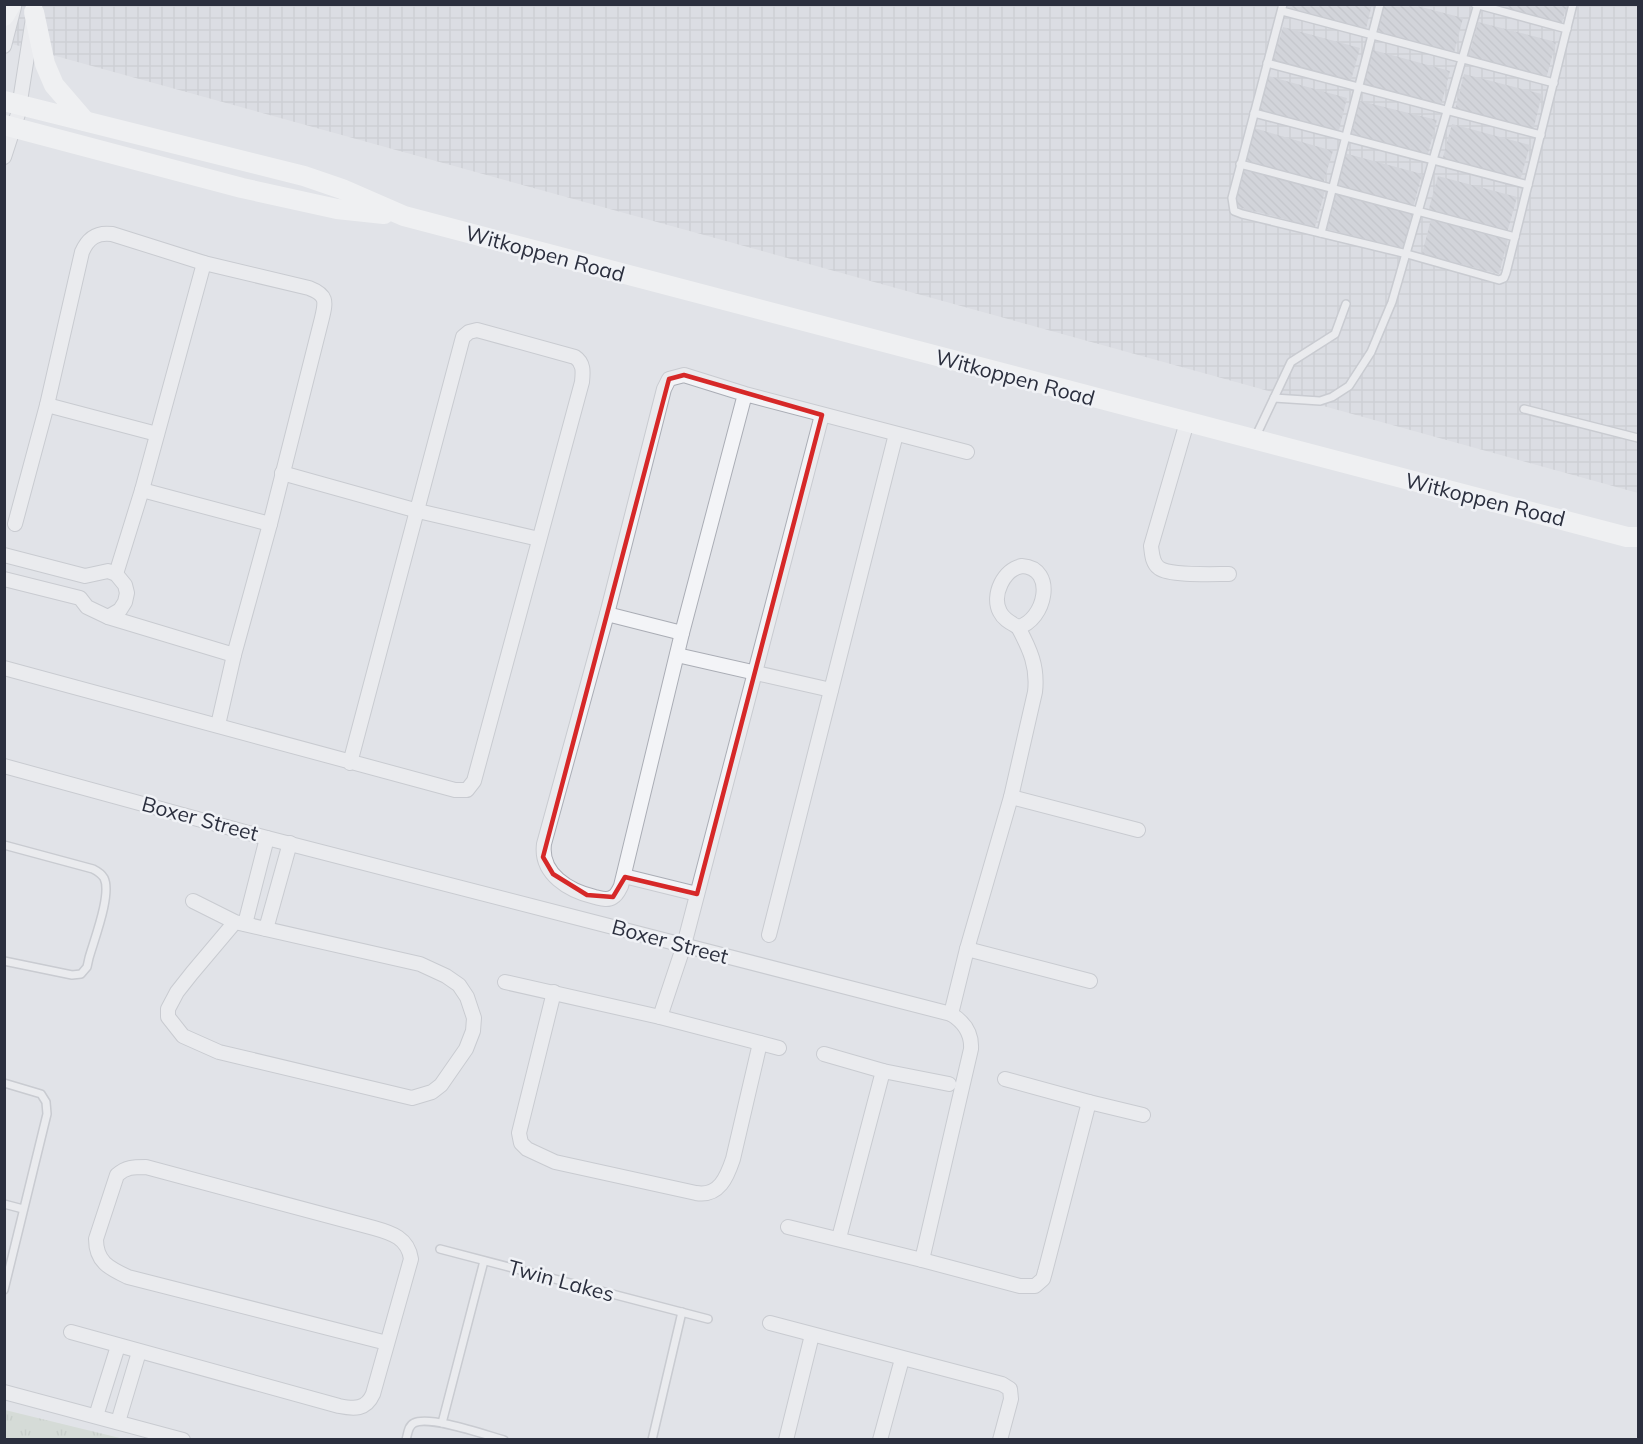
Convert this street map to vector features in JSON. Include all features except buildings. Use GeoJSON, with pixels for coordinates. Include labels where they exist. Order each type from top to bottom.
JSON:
{"type":"FeatureCollection","features":[{"type":"Feature","properties":{"kind":"main road"},"geometry":{"type":"LineString","coordinates":[[4,16],[13,4]]}},
{"type":"Feature","properties":{"kind":"main road"},"geometry":{"type":"LineString","coordinates":[[35,8],[45,64],[54,85],[86,121]]}},
{"type":"Feature","properties":{"kind":"main road","name":"Witkoppen Road"},"geometry":{"type":"LineString","coordinates":[[11,102],[304,176],[342,189],[404,216],[1634,540]]}},
{"type":"Feature","properties":{"kind":"main road","name":"Witkoppen Road"},"geometry":{"type":"LineString","coordinates":[[9,127],[253,190],[337,209],[404,216]]}},
{"type":"Feature","properties":{"kind":"street"},"geometry":{"type":"LineString","coordinates":[[4,46],[13,4]]}},
{"type":"Feature","properties":{"kind":"street"},"geometry":{"type":"LineString","coordinates":[[4,157],[9,127],[18,114],[11,102],[35,8]]}},
{"type":"Feature","properties":{"kind":"street"},"geometry":{"type":"LineString","coordinates":[[15,524],[47,405],[82,252],[87,242],[99,234],[112,234],[204,262],[309,288],[323,296],[322,318],[234,655],[218,725]]}},
{"type":"Feature","properties":{"kind":"street"},"geometry":{"type":"LineString","coordinates":[[116,574],[142,490],[204,262]]}},
{"type":"Feature","properties":{"kind":"street"},"geometry":{"type":"LineString","coordinates":[[4,668],[350,763],[455,790],[463,791],[470,788],[582,382],[581,363],[576,357],[482,331],[469,332],[461,341],[350,763]]}},
{"type":"Feature","properties":{"kind":"street"},"geometry":{"type":"LineString","coordinates":[[745,394],[682,633],[624,876],[614,897],[608,899],[587,895],[565,886],[553,874],[543,853],[608,614],[664,389],[669,379],[684,375],[822,415],[967,452]]}},
{"type":"Feature","properties":{"kind":"street"},"geometry":{"type":"LineString","coordinates":[[47,405],[157,434]]}},
{"type":"Feature","properties":{"kind":"street"},"geometry":{"type":"LineString","coordinates":[[660,1017],[684,945],[822,415]]}},
{"type":"Feature","properties":{"kind":"street"},"geometry":{"type":"LineString","coordinates":[[1187,423],[1151,546],[1152,556],[1158,567],[1169,572],[1229,574]]}},
{"type":"Feature","properties":{"kind":"street"},"geometry":{"type":"LineString","coordinates":[[769,935],[896,434]]}},
{"type":"Feature","properties":{"kind":"street"},"geometry":{"type":"LineString","coordinates":[[282,473],[418,511],[539,539]]}},
{"type":"Feature","properties":{"kind":"street"},"geometry":{"type":"LineString","coordinates":[[142,490],[270,524]]}},
{"type":"Feature","properties":{"kind":"street"},"geometry":{"type":"LineString","coordinates":[[108,617],[120,610],[127,593],[125,585],[116,574],[108,571],[85,576],[9,556],[6,579],[80,598],[87,607],[108,617],[234,655]]}},
{"type":"Feature","properties":{"kind":"street"},"geometry":{"type":"LineString","coordinates":[[608,614],[682,633]]}},
{"type":"Feature","properties":{"kind":"street"},"geometry":{"type":"LineString","coordinates":[[922,1260],[971,1049],[971,1036],[963,1023],[951,1014],[967,949],[1011,797],[1036,678],[1035,663],[1018,627]]}},
{"type":"Feature","properties":{"kind":"street"},"geometry":{"type":"LineString","coordinates":[[677,655],[831,690]]}},
{"type":"Feature","properties":{"kind":"street","name":"Boxer Street"},"geometry":{"type":"LineString","coordinates":[[4,766],[267,838],[951,1014]]}},
{"type":"Feature","properties":{"kind":"street"},"geometry":{"type":"LineString","coordinates":[[1011,797],[1138,830]]}},
{"type":"Feature","properties":{"kind":"street"},"geometry":{"type":"LineString","coordinates":[[193,901],[240,923],[420,964],[459,985],[472,1008],[473,1030],[466,1050],[441,1085],[421,1097],[412,1098],[219,1052],[183,1036],[168,1017],[168,1008],[177,992],[240,923],[267,838]]}},
{"type":"Feature","properties":{"kind":"street"},"geometry":{"type":"LineString","coordinates":[[266,929],[290,843]]}},
{"type":"Feature","properties":{"kind":"street"},"geometry":{"type":"LineString","coordinates":[[624,876],[697,894]]}},
{"type":"Feature","properties":{"kind":"street"},"geometry":{"type":"LineString","coordinates":[[967,949],[1090,981]]}},
{"type":"Feature","properties":{"kind":"street"},"geometry":{"type":"LineString","coordinates":[[505,982],[660,1017],[780,1048]]}},
{"type":"Feature","properties":{"kind":"street"},"geometry":{"type":"LineString","coordinates":[[554,992],[519,1133],[521,1143],[527,1149],[555,1162],[702,1194],[717,1189],[728,1175],[733,1159],[760,1043]]}},
{"type":"Feature","properties":{"kind":"street"},"geometry":{"type":"LineString","coordinates":[[824,1054],[883,1071],[949,1084]]}},
{"type":"Feature","properties":{"kind":"street"},"geometry":{"type":"LineString","coordinates":[[839,1238],[883,1071]]}},
{"type":"Feature","properties":{"kind":"street"},"geometry":{"type":"LineString","coordinates":[[1005,1079],[1143,1115]]}},
{"type":"Feature","properties":{"kind":"street"},"geometry":{"type":"LineString","coordinates":[[788,1227],[839,1238],[1020,1286],[1032,1287],[1040,1283],[1045,1272],[1089,1102]]}},
{"type":"Feature","properties":{"kind":"street"},"geometry":{"type":"LineString","coordinates":[[71,1332],[352,1408],[359,1408],[371,1399],[387,1343],[411,1259],[404,1241],[395,1234],[146,1167],[132,1166],[117,1175],[96,1239],[96,1249],[100,1259],[113,1270],[128,1277],[387,1343]]}},
{"type":"Feature","properties":{"kind":"street"},"geometry":{"type":"LineString","coordinates":[[770,1323],[1007,1386],[1011,1392],[1011,1399],[1000,1440]]}},
{"type":"Feature","properties":{"kind":"street"},"geometry":{"type":"LineString","coordinates":[[786,1440],[812,1335]]}},
{"type":"Feature","properties":{"kind":"street"},"geometry":{"type":"LineString","coordinates":[[96,1416],[118,1346]]}},
{"type":"Feature","properties":{"kind":"street"},"geometry":{"type":"LineString","coordinates":[[118,1422],[139,1352]]}},
{"type":"Feature","properties":{"kind":"street"},"geometry":{"type":"LineString","coordinates":[[880,1440],[902,1359]]}},
{"type":"Feature","properties":{"kind":"street"},"geometry":{"type":"LineString","coordinates":[[4,1392],[183,1440]]}},
{"type":"Feature","properties":{"kind":"lane"},"geometry":{"type":"LineString","coordinates":[[1321,233],[1380,4]]}},
{"type":"Feature","properties":{"kind":"lane"},"geometry":{"type":"LineString","coordinates":[[1554,83],[1463,60],[1282,8],[1240,164],[1232,198],[1234,211],[1407,254],[1499,280],[1504,278],[1541,135],[1554,83],[1573,4]]}},
{"type":"Feature","properties":{"kind":"lane"},"geometry":{"type":"LineString","coordinates":[[1274,398],[1320,401],[1332,397],[1349,386],[1371,352],[1392,302],[1420,212],[1477,5],[1567,29]]}},
{"type":"Feature","properties":{"kind":"lane"},"geometry":{"type":"LineString","coordinates":[[1268,63],[1541,135]]}},
{"type":"Feature","properties":{"kind":"lane"},"geometry":{"type":"LineString","coordinates":[[1254,113],[1528,185]]}},
{"type":"Feature","properties":{"kind":"lane"},"geometry":{"type":"LineString","coordinates":[[1240,164],[1515,237]]}},
{"type":"Feature","properties":{"kind":"lane"},"geometry":{"type":"LineString","coordinates":[[1254,440],[1291,362],[1335,334],[1346,304]]}},
{"type":"Feature","properties":{"kind":"lane"},"geometry":{"type":"LineString","coordinates":[[1524,409],[1638,438]]}},
{"type":"Feature","properties":{"kind":"lane"},"geometry":{"type":"LineString","coordinates":[[4,844],[93,869],[104,877],[106,895],[87,967],[81,974],[72,975],[4,961]]}},
{"type":"Feature","properties":{"kind":"lane"},"geometry":{"type":"LineString","coordinates":[[4,1083],[41,1094],[47,1109],[4,1290]]}},
{"type":"Feature","properties":{"kind":"lane"},"geometry":{"type":"LineString","coordinates":[[4,1204],[23,1209]]}},
{"type":"Feature","properties":{"kind":"lane","name":"Twin Lakes"},"geometry":{"type":"LineString","coordinates":[[440,1249],[708,1319]]}},
{"type":"Feature","properties":{"kind":"lane"},"geometry":{"type":"LineString","coordinates":[[442,1424],[484,1261]]}},
{"type":"Feature","properties":{"kind":"lane"},"geometry":{"type":"LineString","coordinates":[[652,1440],[682,1312]]}},
{"type":"Feature","properties":{"kind":"lane"},"geometry":{"type":"LineString","coordinates":[[406,1440],[410,1426],[415,1422],[431,1420],[504,1440]]}},
{"type":"Feature","properties":{"kind":"highlighted area"},"geometry":{"type":"Polygon","coordinates":[[[684,375],[822,415],[697,894],[625,877],[613,897],[587,895],[553,874],[543,857],[669,379],[684,375]]]}},
{"type":"Feature","properties":{"kind":"shaded area"},"geometry":{"type":"Polygon","coordinates":[[[4,5],[1638,5],[1638,493],[5,42],[4,5]]]}},
{"type":"Feature","properties":{"kind":"green space"},"geometry":{"type":"Polygon","coordinates":[[[5,1410],[124,1439],[5,1439],[5,1410]]]}}]}
